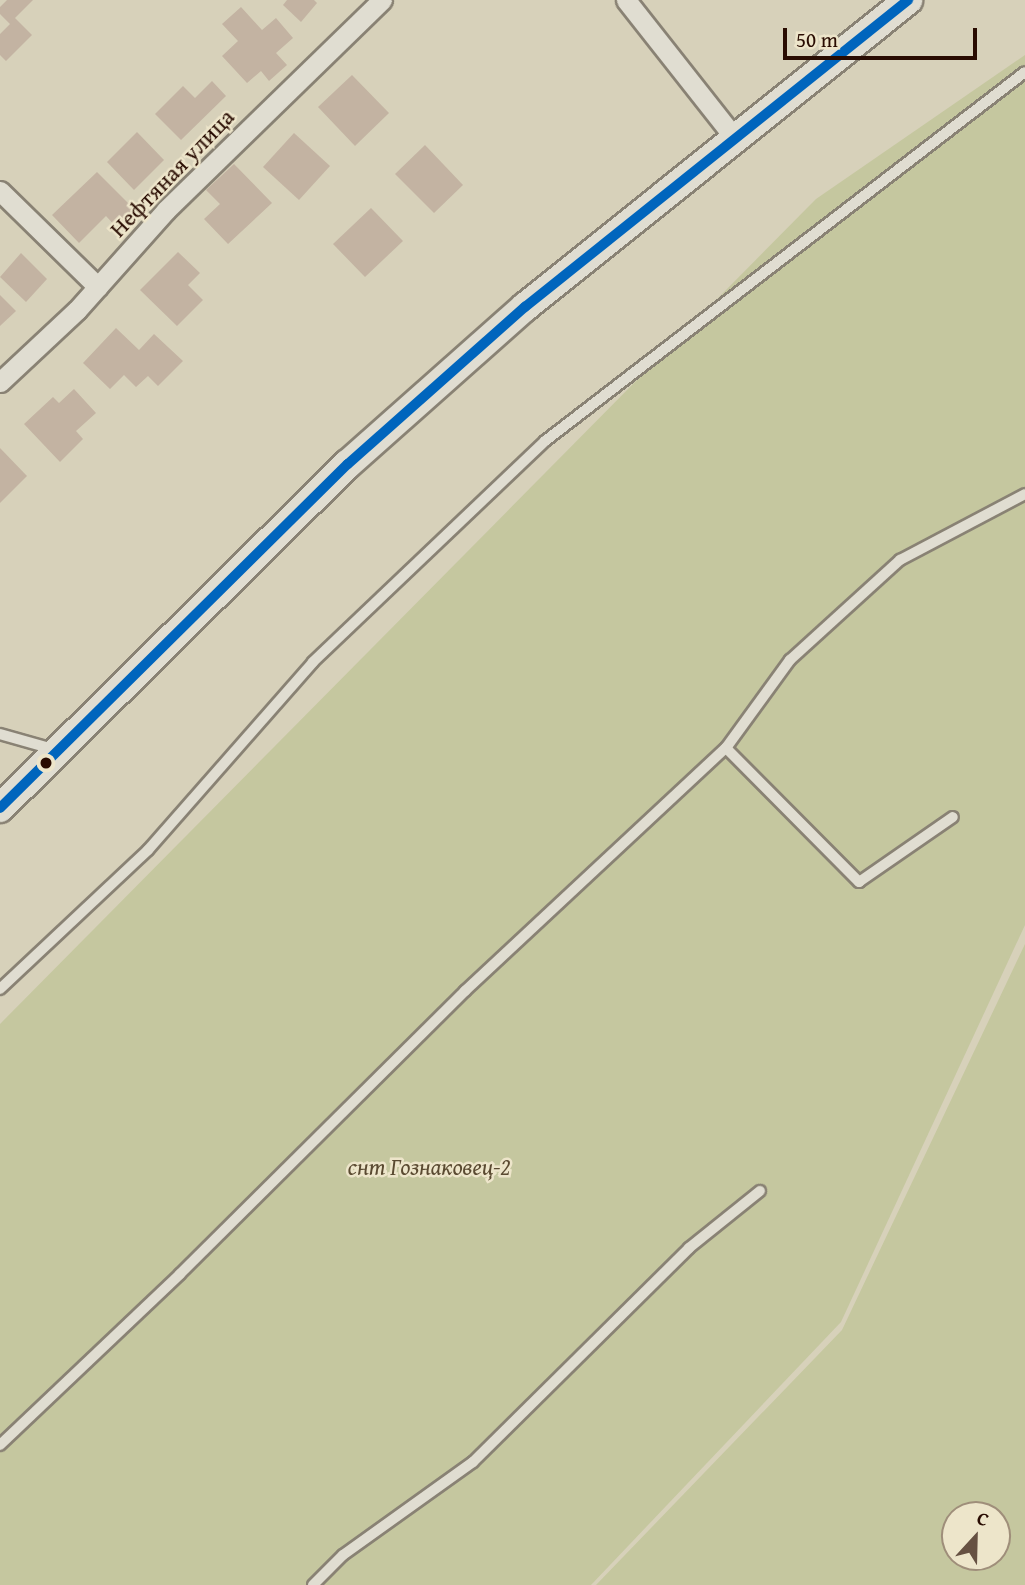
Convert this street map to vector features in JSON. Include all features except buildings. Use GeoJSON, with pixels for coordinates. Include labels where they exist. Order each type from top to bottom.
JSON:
{"type":"FeatureCollection","features":[{"type":"Feature","properties":{"kind":"main road"},"geometry":{"type":"LineString","coordinates":[[0,808],[348,464],[525,307],[908,0]]}},
{"type":"Feature","properties":{"kind":"street","name":"Нефтяная улица"},"geometry":{"type":"LineString","coordinates":[[0,382],[98,287],[166,210],[382,0]]}},
{"type":"Feature","properties":{"kind":"street"},"geometry":{"type":"LineString","coordinates":[[626,0],[734,137]]}},
{"type":"Feature","properties":{"kind":"street"},"geometry":{"type":"LineString","coordinates":[[0,191],[98,287]]}},
{"type":"Feature","properties":{"kind":"lane"},"geometry":{"type":"LineString","coordinates":[[0,989],[148,850],[313,662],[545,441],[1025,72]]}},
{"type":"Feature","properties":{"kind":"lane"},"geometry":{"type":"LineString","coordinates":[[0,1445],[180,1274],[466,990],[726,748],[790,660],[900,560],[1025,494]]}},
{"type":"Feature","properties":{"kind":"lane"},"geometry":{"type":"LineString","coordinates":[[0,734],[60,751]]}},
{"type":"Feature","properties":{"kind":"lane"},"geometry":{"type":"LineString","coordinates":[[726,748],[859,882],[953,817]]}},
{"type":"Feature","properties":{"kind":"lane"},"geometry":{"type":"LineString","coordinates":[[313,1585],[343,1555],[472,1462],[689,1248],[760,1191]]}},
{"type":"Feature","properties":{"kind":"green space","name":"снт Гознаковец-2"},"geometry":{"type":"Polygon","coordinates":[[[1025,55],[1025,925],[841,1322],[591,1585],[0,1585],[0,1024],[816,199],[1025,55]]]}},
{"type":"Feature","properties":{"kind":"green space"},"geometry":{"type":"Polygon","coordinates":[[[1025,944],[1025,1585],[596,1585],[842,1330],[1025,944]]]}},
{"type":"Feature","properties":{"kind":"transit line"},"geometry":{"type":"LineString","coordinates":[[0,808],[348,464],[525,307],[908,0]]}}]}
